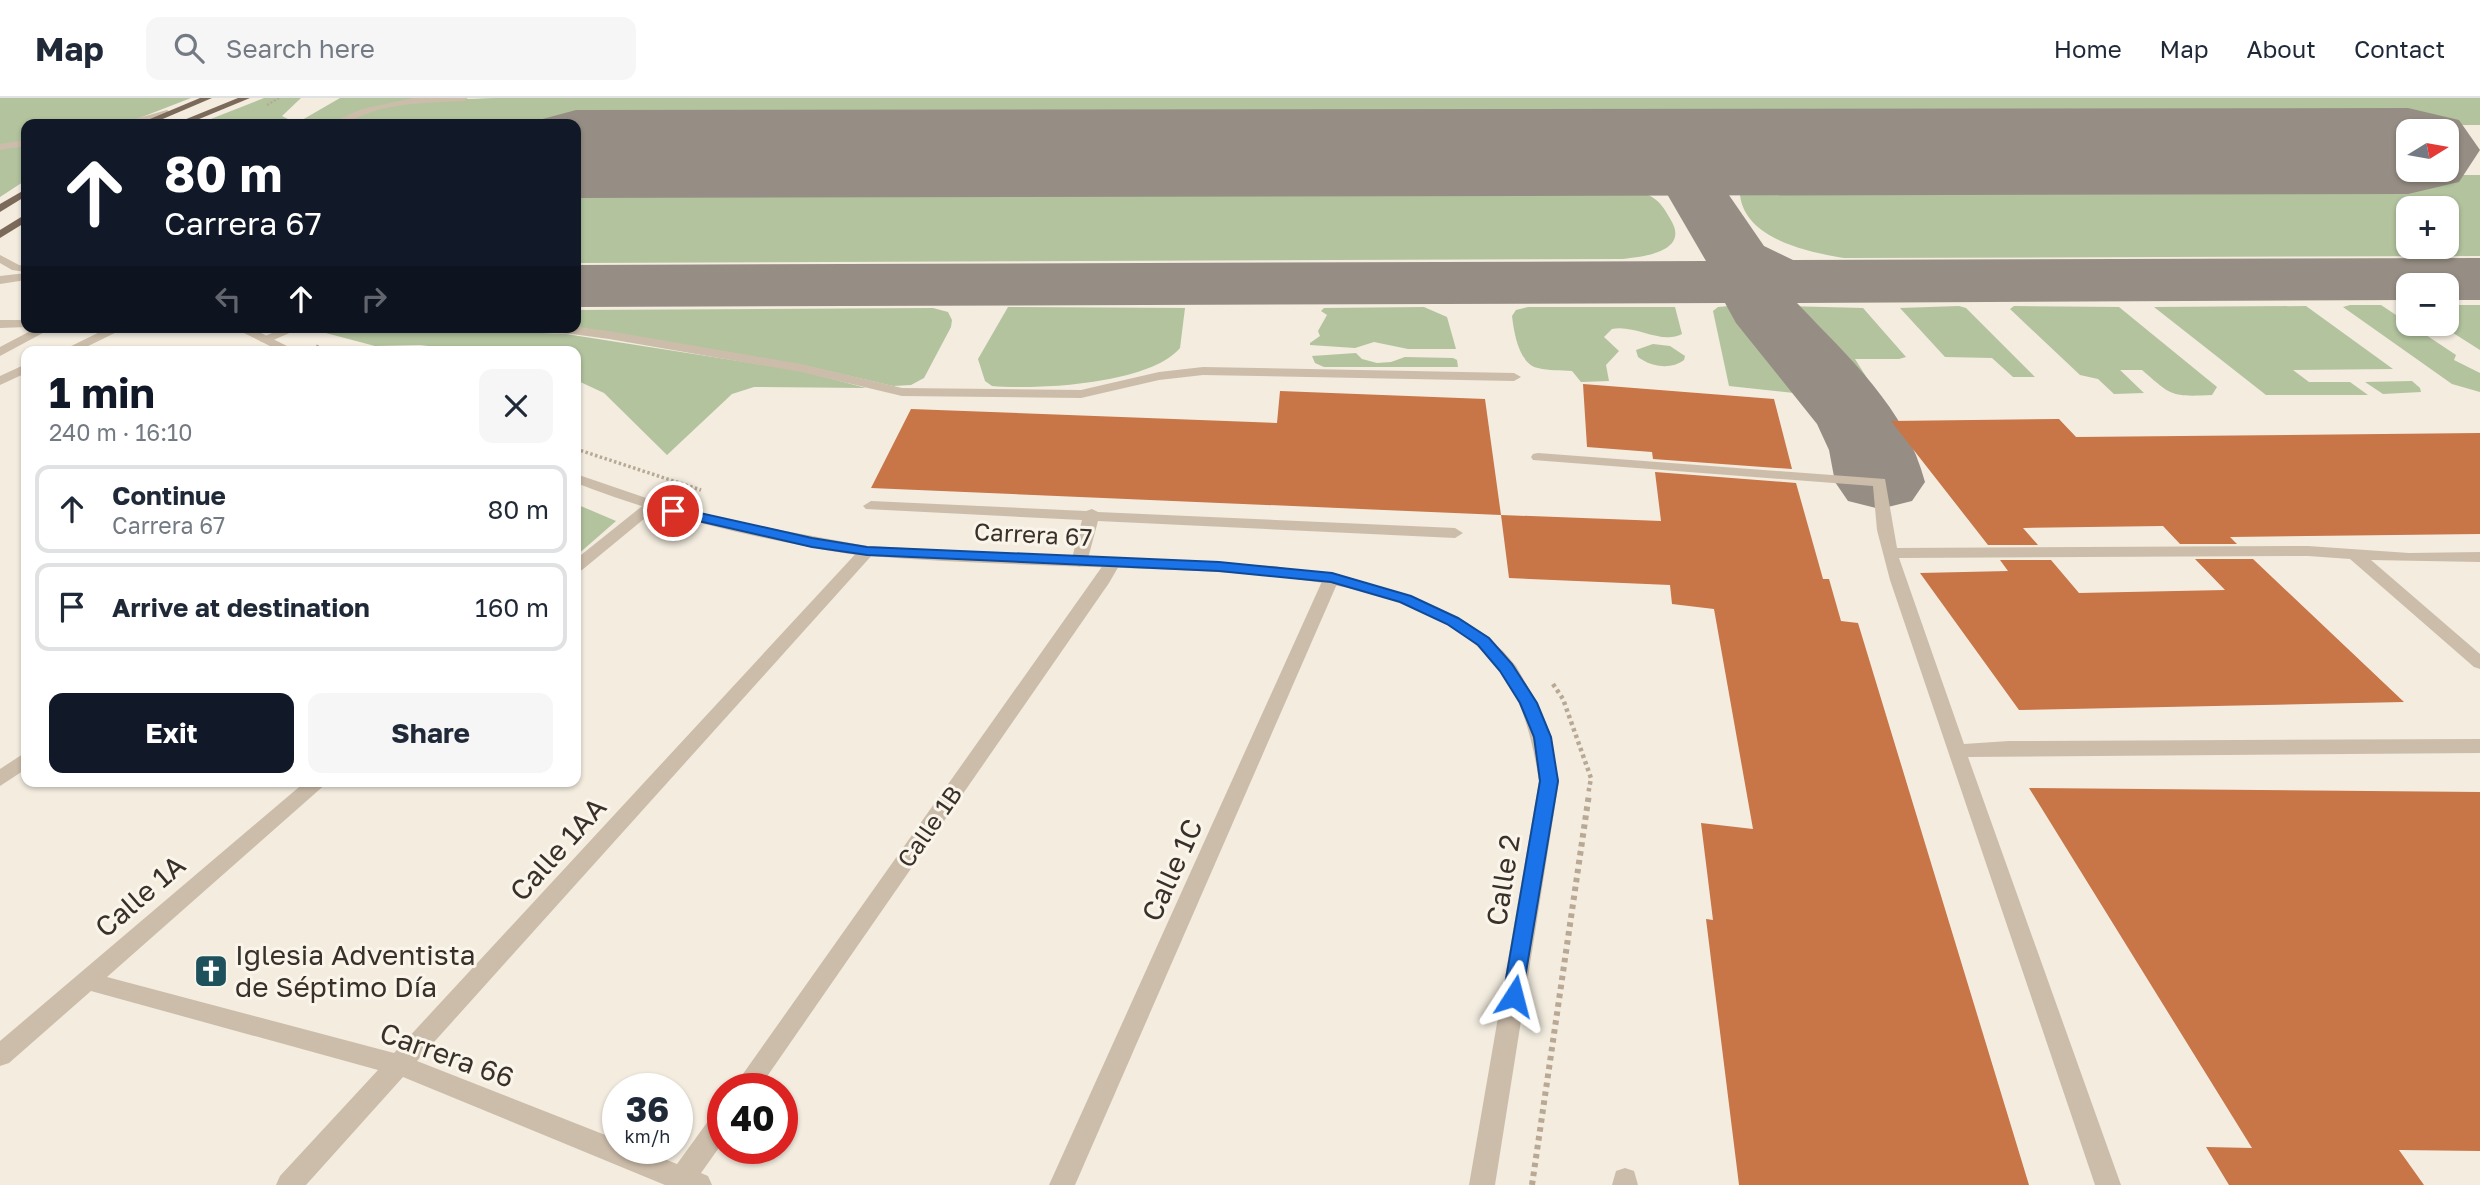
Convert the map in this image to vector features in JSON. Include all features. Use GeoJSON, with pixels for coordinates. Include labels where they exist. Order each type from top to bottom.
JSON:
{"type":"FeatureCollection","features":[{"type":"Feature","properties":{"kind":"main road"},"geometry":{"type":"LineString","coordinates":[[154,119],[208,98]]}},
{"type":"Feature","properties":{"kind":"main road"},"geometry":{"type":"LineString","coordinates":[[192,119],[246,98]]}},
{"type":"Feature","properties":{"kind":"main road"},"geometry":{"type":"LineString","coordinates":[[0,209],[21,195]]}},
{"type":"Feature","properties":{"kind":"main road"},"geometry":{"type":"LineString","coordinates":[[0,234],[21,220]]}},
{"type":"Feature","properties":{"kind":"street"},"geometry":{"type":"LineString","coordinates":[[344,119],[392,103],[464,98]]}},
{"type":"Feature","properties":{"kind":"street"},"geometry":{"type":"LineString","coordinates":[[142,119],[167,113]]}},
{"type":"Feature","properties":{"kind":"street"},"geometry":{"type":"LineString","coordinates":[[0,149],[21,144]]}},
{"type":"Feature","properties":{"kind":"street"},"geometry":{"type":"LineString","coordinates":[[0,149],[21,153]]}},
{"type":"Feature","properties":{"kind":"street"},"geometry":{"type":"LineString","coordinates":[[0,258],[21,268]]}},
{"type":"Feature","properties":{"kind":"street"},"geometry":{"type":"LineString","coordinates":[[0,280],[21,278]]}},
{"type":"Feature","properties":{"kind":"street"},"geometry":{"type":"LineString","coordinates":[[0,324],[21,324]]}},
{"type":"Feature","properties":{"kind":"street"},"geometry":{"type":"LineString","coordinates":[[581,331],[801,368],[902,392],[1081,394],[1159,376],[1203,371],[1514,377]]}},
{"type":"Feature","properties":{"kind":"street"},"geometry":{"type":"LineString","coordinates":[[0,352],[36,333]]}},
{"type":"Feature","properties":{"kind":"street"},"geometry":{"type":"LineString","coordinates":[[78,346],[108,333]]}},
{"type":"Feature","properties":{"kind":"street"},"geometry":{"type":"LineString","coordinates":[[252,333],[280,346]]}},
{"type":"Feature","properties":{"kind":"street"},"geometry":{"type":"LineString","coordinates":[[265,339],[281,333]]}},
{"type":"Feature","properties":{"kind":"street"},"geometry":{"type":"LineString","coordinates":[[1538,457],[1880,482],[1881,513],[1891,553],[1956,751],[2108,1185]]}},
{"type":"Feature","properties":{"kind":"street","name":"Carrera 67"},"geometry":{"type":"LineString","coordinates":[[581,480],[651,506],[812,542],[867,551],[1112,564],[1232,567],[1332,578],[1405,599],[1452,621],[1484,641]]}},
{"type":"Feature","properties":{"kind":"street"},"geometry":{"type":"LineString","coordinates":[[581,563],[651,506]]}},
{"type":"Feature","properties":{"kind":"street"},"geometry":{"type":"LineString","coordinates":[[870,506],[1092,514],[1455,533]]}},
{"type":"Feature","properties":{"kind":"street"},"geometry":{"type":"LineString","coordinates":[[1079,562],[1092,514]]}},
{"type":"Feature","properties":{"kind":"street","name":"Calle 1AA"},"geometry":{"type":"LineString","coordinates":[[289,1185],[867,551]]}},
{"type":"Feature","properties":{"kind":"street"},"geometry":{"type":"LineString","coordinates":[[1891,553],[2308,551],[2409,558],[2480,557]]}},
{"type":"Feature","properties":{"kind":"street"},"geometry":{"type":"LineString","coordinates":[[2354,554],[2480,663]]}},
{"type":"Feature","properties":{"kind":"street","name":"Calle 1B"},"geometry":{"type":"LineString","coordinates":[[757,1073],[1112,564]]}},
{"type":"Feature","properties":{"kind":"street","name":"Calle 1C"},"geometry":{"type":"LineString","coordinates":[[1062,1185],[1332,578]]}},
{"type":"Feature","properties":{"kind":"street","name":"Calle 2"},"geometry":{"type":"LineString","coordinates":[[1482,1185],[1549,781],[1542,737],[1529,703],[1484,641]]}},
{"type":"Feature","properties":{"kind":"street"},"geometry":{"type":"LineString","coordinates":[[1956,751],[2009,748],[2480,747]]}},
{"type":"Feature","properties":{"kind":"street"},"geometry":{"type":"LineString","coordinates":[[0,779],[21,763]]}},
{"type":"Feature","properties":{"kind":"street","name":"Calle 1A"},"geometry":{"type":"LineString","coordinates":[[0,1056],[312,787]]}},
{"type":"Feature","properties":{"kind":"street","name":"Carrera 66"},"geometry":{"type":"LineString","coordinates":[[86,981],[400,1065],[686,1183]]}},
{"type":"Feature","properties":{"kind":"street"},"geometry":{"type":"LineString","coordinates":[[686,1183],[707,1148]]}},
{"type":"Feature","properties":{"kind":"path"},"geometry":{"type":"LineString","coordinates":[[581,451],[708,492]]}},
{"type":"Feature","properties":{"kind":"path"},"geometry":{"type":"LineString","coordinates":[[1532,1185],[1591,778],[1563,699],[1548,679]]}},
{"type":"Feature","properties":{"kind":"green space"},"geometry":{"type":"Polygon","coordinates":[[[0,98],[191,98],[137,119],[21,119],[21,183],[0,197],[0,98]]]}},
{"type":"Feature","properties":{"kind":"green space"},"geometry":{"type":"Polygon","coordinates":[[[264,98],[301,98],[282,116],[288,119],[211,119],[264,98]]]}},
{"type":"Feature","properties":{"kind":"green space"},"geometry":{"type":"Polygon","coordinates":[[[340,98],[441,98],[415,100],[348,119],[304,119],[340,98]]]}},
{"type":"Feature","properties":{"kind":"green space"},"geometry":{"type":"Polygon","coordinates":[[[496,98],[2480,98],[2480,125],[2459,125],[2459,119],[2396,119],[2396,125],[581,129],[581,119],[349,119],[375,110],[415,103],[496,98]]]}},
{"type":"Feature","properties":{"kind":"green space"},"geometry":{"type":"Polygon","coordinates":[[[2396,175],[2396,182],[2459,182],[2459,175],[2480,175],[2480,256],[2459,256],[2459,196],[2396,196],[2396,256],[1844,258],[1813,252],[1780,241],[1753,223],[1744,210],[1740,195],[1755,185],[1811,176],[2396,175]]]}},
{"type":"Feature","properties":{"kind":"green space"},"geometry":{"type":"Polygon","coordinates":[[[1588,179],[1629,188],[1655,199],[1664,208],[1675,232],[1674,240],[1660,251],[1622,259],[581,263],[581,181],[1588,179]]]}},
{"type":"Feature","properties":{"kind":"green space"},"geometry":{"type":"Polygon","coordinates":[[[2381,305],[2396,315],[2396,336],[2428,336],[2456,355],[2454,360],[2480,373],[2480,392],[2452,384],[2343,307],[2381,305]]]}},
{"type":"Feature","properties":{"kind":"green space"},"geometry":{"type":"Polygon","coordinates":[[[2459,305],[2480,305],[2480,350],[2458,336],[2459,305]]]}},
{"type":"Feature","properties":{"kind":"green space"},"geometry":{"type":"Polygon","coordinates":[[[1729,306],[1750,314],[1814,392],[1803,394],[1729,386],[1713,311],[1718,307],[1729,306]]]}},
{"type":"Feature","properties":{"kind":"green space"},"geometry":{"type":"Polygon","coordinates":[[[1785,306],[1863,308],[1906,357],[1855,359],[1877,394],[1857,395],[1780,313],[1778,309],[1785,306]]]}},
{"type":"Feature","properties":{"kind":"green space"},"geometry":{"type":"Polygon","coordinates":[[[2014,306],[2119,307],[2217,387],[2212,395],[2180,395],[2167,390],[2142,370],[2120,370],[2144,393],[2114,394],[2098,379],[2080,375],[2010,309],[2014,306]]]}},
{"type":"Feature","properties":{"kind":"green space"},"geometry":{"type":"Polygon","coordinates":[[[2306,306],[2393,369],[2293,370],[2309,382],[2350,382],[2368,395],[2266,395],[2154,307],[2306,306]]]}},
{"type":"Feature","properties":{"kind":"green space"},"geometry":{"type":"Polygon","coordinates":[[[1008,307],[1185,308],[1180,348],[1165,360],[1144,370],[1092,382],[1036,387],[992,386],[985,381],[978,359],[1008,307]]]}},
{"type":"Feature","properties":{"kind":"green space"},"geometry":{"type":"Polygon","coordinates":[[[1424,307],[1447,317],[1456,349],[1408,349],[1374,342],[1355,348],[1310,345],[1320,336],[1318,331],[1327,315],[1321,311],[1324,308],[1424,307]]]}},
{"type":"Feature","properties":{"kind":"green space"},"geometry":{"type":"Polygon","coordinates":[[[1528,307],[1675,307],[1682,334],[1665,337],[1630,329],[1612,329],[1604,337],[1619,351],[1606,365],[1609,381],[1581,382],[1572,371],[1542,369],[1526,361],[1514,331],[1512,316],[1516,310],[1528,307]]]}},
{"type":"Feature","properties":{"kind":"green space"},"geometry":{"type":"Polygon","coordinates":[[[933,308],[948,312],[952,320],[951,327],[924,378],[911,385],[893,386],[807,366],[581,328],[581,310],[933,308]]]}},
{"type":"Feature","properties":{"kind":"green space"},"geometry":{"type":"Polygon","coordinates":[[[1900,308],[1966,308],[2035,377],[2013,377],[1992,358],[1945,357],[1900,308]]]}},
{"type":"Feature","properties":{"kind":"green space"},"geometry":{"type":"Polygon","coordinates":[[[326,333],[566,334],[802,371],[866,388],[754,387],[732,394],[667,455],[604,393],[581,382],[581,346],[375,346],[326,333]]]}},
{"type":"Feature","properties":{"kind":"green space"},"geometry":{"type":"Polygon","coordinates":[[[1653,344],[1670,346],[1685,356],[1684,360],[1661,366],[1638,357],[1636,350],[1653,344]]]}},
{"type":"Feature","properties":{"kind":"green space"},"geometry":{"type":"Polygon","coordinates":[[[1356,353],[1362,359],[1377,363],[1405,357],[1453,358],[1457,360],[1458,367],[1324,367],[1315,363],[1312,356],[1356,353]]]}},
{"type":"Feature","properties":{"kind":"green space"},"geometry":{"type":"Polygon","coordinates":[[[2412,381],[2421,392],[2383,394],[2365,382],[2412,381]]]}},
{"type":"Feature","properties":{"kind":"green space"},"geometry":{"type":"Polygon","coordinates":[[[581,506],[616,521],[581,552],[581,506]]]}},
{"type":"Feature","properties":{"kind":"building"},"geometry":{"type":"Polygon","coordinates":[[[1583,384],[1774,399],[1792,469],[1653,459],[1652,452],[1587,447],[1583,384]]]}},
{"type":"Feature","properties":{"kind":"building"},"geometry":{"type":"Polygon","coordinates":[[[1280,391],[1485,399],[1501,515],[871,488],[911,409],[1277,423],[1280,391]]]}},
{"type":"Feature","properties":{"kind":"building"},"geometry":{"type":"Polygon","coordinates":[[[2059,419],[2076,437],[2480,433],[2480,534],[2230,537],[2237,544],[2180,544],[2163,526],[2023,528],[2038,545],[1988,545],[1891,421],[2059,419]]]}},
{"type":"Feature","properties":{"kind":"building"},"geometry":{"type":"Polygon","coordinates":[[[1655,472],[1796,483],[1823,579],[1829,579],[1841,621],[1858,623],[2029,1185],[1739,1185],[1706,919],[1713,920],[1701,823],[1753,829],[1714,609],[1672,604],[1670,585],[1509,578],[1501,515],[1661,521],[1655,472]]]}},
{"type":"Feature","properties":{"kind":"building"},"geometry":{"type":"Polygon","coordinates":[[[2195,559],[2253,559],[2404,702],[2019,710],[1920,573],[2008,571],[2000,560],[2051,560],[2079,593],[2225,590],[2195,559]]]}},
{"type":"Feature","properties":{"kind":"building"},"geometry":{"type":"Polygon","coordinates":[[[2029,788],[2480,792],[2480,1151],[2399,1150],[2424,1185],[2229,1185],[2206,1147],[2252,1148],[2029,788]]]}},
{"type":"Feature","properties":{"kind":"taxiway"},"geometry":{"type":"LineString","coordinates":[[1705,153],[1682,159],[1679,163],[1681,170],[1740,261],[1768,275],[1792,282]]}},
{"type":"Feature","properties":{"kind":"taxiway"},"geometry":{"type":"LineString","coordinates":[[1792,282],[2480,279]]}},
{"type":"Feature","properties":{"kind":"taxiway"},"geometry":{"type":"LineString","coordinates":[[581,286],[1792,282]]}},
{"type":"Feature","properties":{"kind":"taxiway"},"geometry":{"type":"LineString","coordinates":[[1792,282],[1766,288],[1760,298],[1762,308],[1848,407],[1868,440],[1880,482]]}},
{"type":"Feature","properties":{"kind":"runway"},"geometry":{"type":"LineString","coordinates":[[581,154],[2396,151]]}},
{"type":"Feature","properties":{"kind":"place","name":"Iglesia Adventista de Séptimo Día"},"geometry":{"type":"Point","coordinates":[211,971]}},
{"type":"Feature","properties":{"kind":"route"},"geometry":{"type":"LineString","coordinates":[[673,511],[812,542],[867,551],[1281,570],[1332,578],[1405,599],[1452,621],[1484,641],[1506,668],[1529,703],[1542,737],[1546,759],[1549,781],[1514,996]]}}]}
